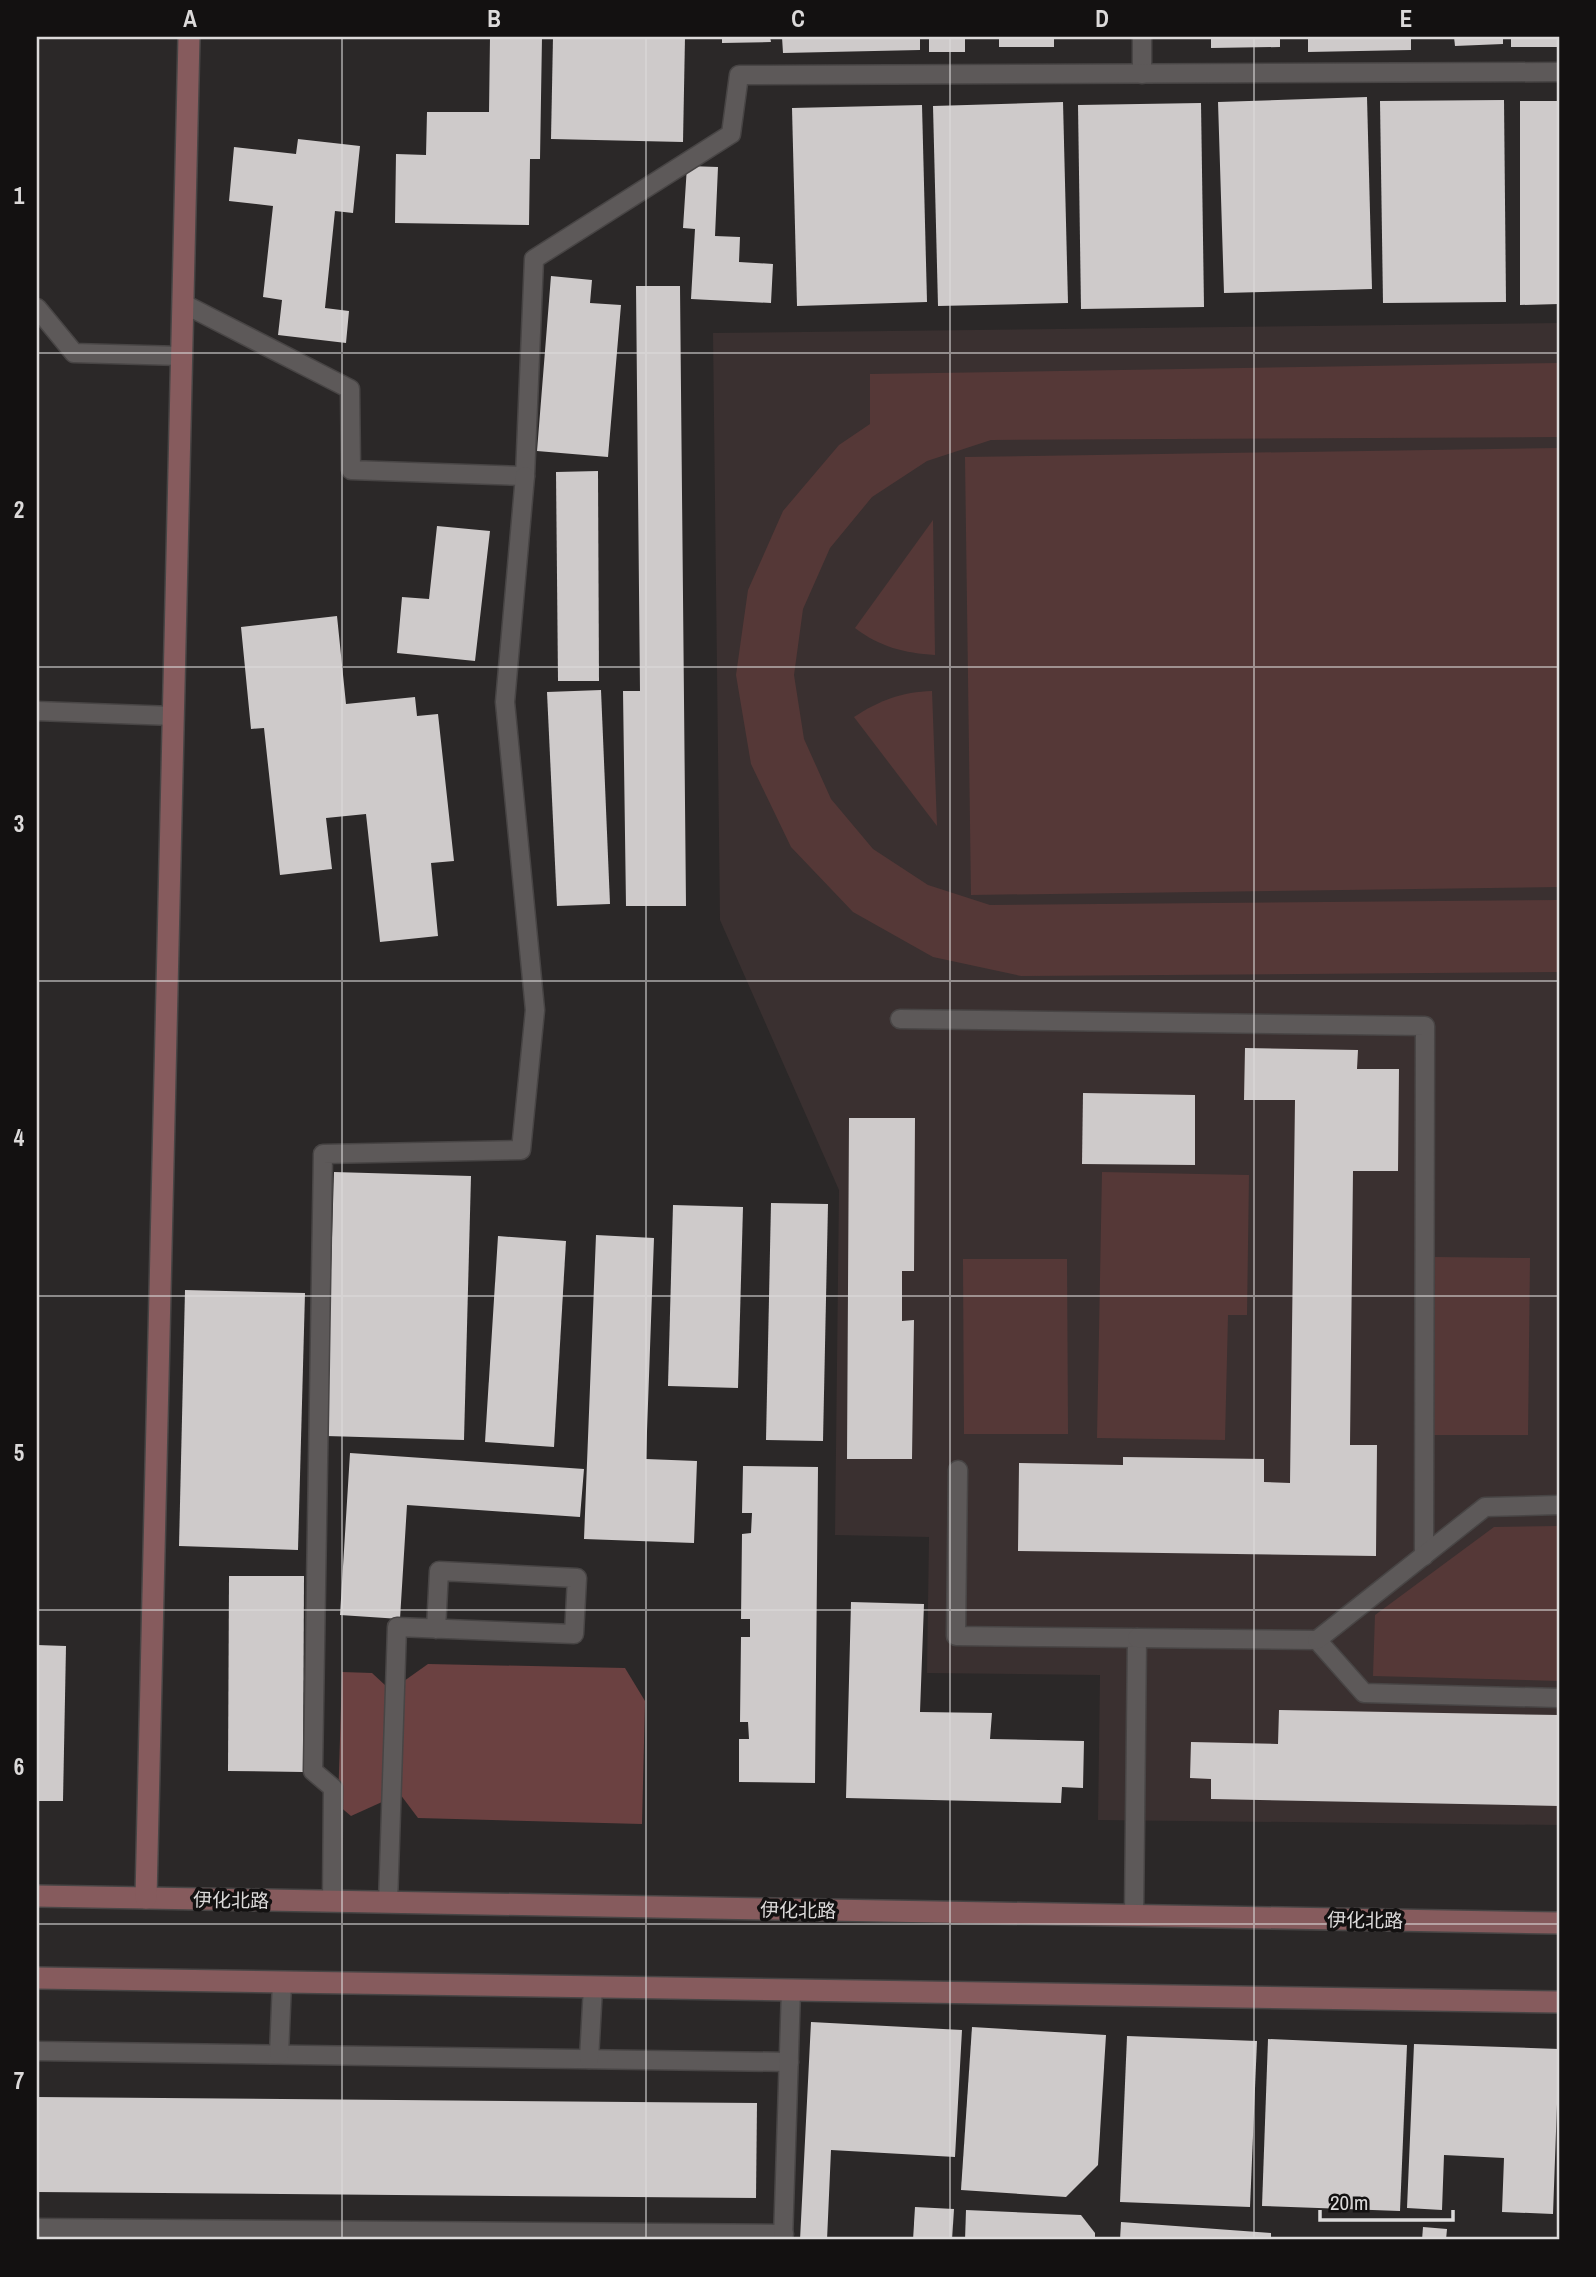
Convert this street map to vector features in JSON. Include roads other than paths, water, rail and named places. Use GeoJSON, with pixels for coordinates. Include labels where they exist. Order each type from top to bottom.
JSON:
{"type":"FeatureCollection","features":[{"type":"Feature","properties":{"kind":"street"},"geometry":{"type":"LineString","coordinates":[[146,1898],[188,37]]}},
{"type":"Feature","properties":{"kind":"street","name":"伊化北路"},"geometry":{"type":"LineString","coordinates":[[37,1896],[1559,1923]]}},
{"type":"Feature","properties":{"kind":"street"},"geometry":{"type":"LineString","coordinates":[[37,1978],[1559,2002]]}},
{"type":"Feature","properties":{"kind":"lane"},"geometry":{"type":"LineString","coordinates":[[1142,37],[1142,74]]}},
{"type":"Feature","properties":{"kind":"lane"},"geometry":{"type":"LineString","coordinates":[[332,1902],[333,1788],[313,1771],[323,1154],[521,1150],[535,1010],[505,702],[525,476],[534,259],[731,134],[739,75],[1559,72]]}},
{"type":"Feature","properties":{"kind":"lane"},"geometry":{"type":"LineString","coordinates":[[183,303],[351,389],[351,470],[525,476]]}},
{"type":"Feature","properties":{"kind":"lane"},"geometry":{"type":"LineString","coordinates":[[37,308],[74,353],[181,356]]}},
{"type":"Feature","properties":{"kind":"lane"},"geometry":{"type":"LineString","coordinates":[[37,711],[173,716]]}},
{"type":"Feature","properties":{"kind":"lane"},"geometry":{"type":"LineString","coordinates":[[900,1018],[1425,1026],[1424,1556]]}},
{"type":"Feature","properties":{"kind":"lane"},"geometry":{"type":"LineString","coordinates":[[958,1470],[956,1636],[1317,1640],[1485,1507],[1559,1505]]}},
{"type":"Feature","properties":{"kind":"lane"},"geometry":{"type":"LineString","coordinates":[[388,1903],[397,1627],[436,1629],[574,1634],[577,1578],[439,1571],[436,1629]]}},
{"type":"Feature","properties":{"kind":"lane"},"geometry":{"type":"LineString","coordinates":[[1134,1916],[1137,1638]]}},
{"type":"Feature","properties":{"kind":"lane"},"geometry":{"type":"LineString","coordinates":[[1317,1640],[1364,1693],[1559,1698]]}},
{"type":"Feature","properties":{"kind":"lane"},"geometry":{"type":"LineString","coordinates":[[279,2054],[282,1982]]}},
{"type":"Feature","properties":{"kind":"lane"},"geometry":{"type":"LineString","coordinates":[[589,2059],[593,1987]]}},
{"type":"Feature","properties":{"kind":"lane"},"geometry":{"type":"LineString","coordinates":[[37,2228],[269,2235],[783,2237],[792,1990]]}},
{"type":"Feature","properties":{"kind":"lane"},"geometry":{"type":"LineString","coordinates":[[37,2051],[789,2062]]}}]}
